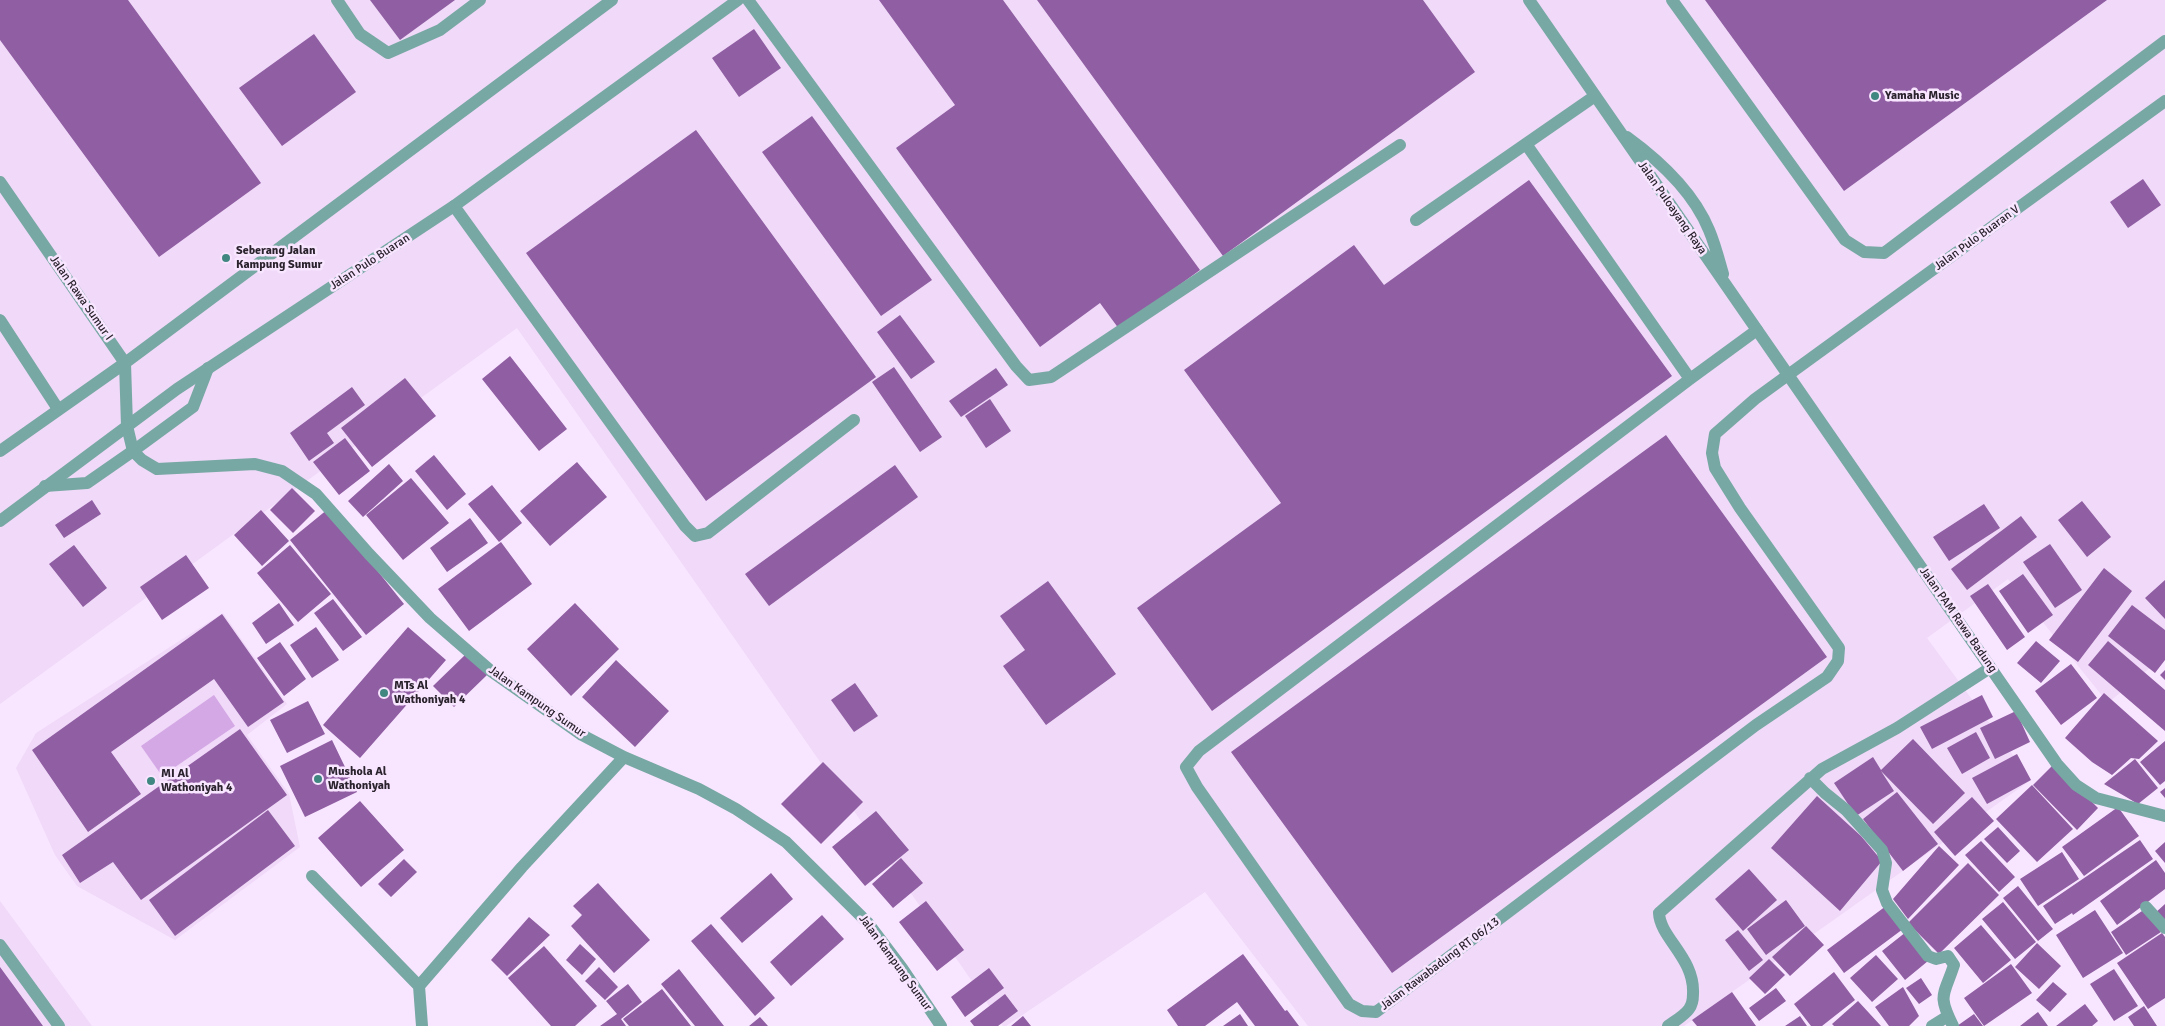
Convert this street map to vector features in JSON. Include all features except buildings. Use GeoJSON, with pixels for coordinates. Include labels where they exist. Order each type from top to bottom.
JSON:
{"type":"FeatureCollection","features":[{"type":"Feature","properties":{"kind":"street"},"geometry":{"type":"LineString","coordinates":[[337,0],[360,34],[388,53],[440,30],[480,0]]}},
{"type":"Feature","properties":{"kind":"street"},"geometry":{"type":"LineString","coordinates":[[0,451],[125,362],[612,0]]}},
{"type":"Feature","properties":{"kind":"street","name":"Jalan Pulo Buaran"},"geometry":{"type":"LineString","coordinates":[[0,520],[208,368],[454,206],[738,0]]}},
{"type":"Feature","properties":{"kind":"street"},"geometry":{"type":"LineString","coordinates":[[748,0],[1016,366],[1029,380],[1051,377],[1400,145]]}},
{"type":"Feature","properties":{"kind":"street","name":"Jalan Puloayang Raya"},"geometry":{"type":"LineString","coordinates":[[1529,0],[1788,376]]}},
{"type":"Feature","properties":{"kind":"street"},"geometry":{"type":"LineString","coordinates":[[1672,0],[1846,240],[1864,252],[1884,253],[2165,41]]}},
{"type":"Feature","properties":{"kind":"street"},"geometry":{"type":"LineString","coordinates":[[1416,220],[1595,96]]}},
{"type":"Feature","properties":{"kind":"street","name":"Jalan Pulo Buaran V"},"geometry":{"type":"LineString","coordinates":[[1756,725],[1826,677],[1838,662],[1839,648],[1740,508],[1715,468],[1712,443],[1715,434],[1756,399],[2165,100]]}},
{"type":"Feature","properties":{"kind":"street","name":"Jalan Puloayang Raya"},"geometry":{"type":"LineString","coordinates":[[1619,130],[1658,160],[1688,194],[1709,230],[1727,286]]}},
{"type":"Feature","properties":{"kind":"street"},"geometry":{"type":"LineString","coordinates":[[1526,144],[1690,379],[1757,330]]}},
{"type":"Feature","properties":{"kind":"street","name":"Jalan Rawa Sumur I"},"geometry":{"type":"LineString","coordinates":[[0,182],[125,362]]}},
{"type":"Feature","properties":{"kind":"street"},"geometry":{"type":"LineString","coordinates":[[454,206],[685,526],[695,536],[708,533],[854,420]]}},
{"type":"Feature","properties":{"kind":"street"},"geometry":{"type":"LineString","coordinates":[[0,320],[58,409]]}},
{"type":"Feature","properties":{"kind":"street"},"geometry":{"type":"LineString","coordinates":[[125,362],[127,426],[133,451]]}},
{"type":"Feature","properties":{"kind":"street"},"geometry":{"type":"LineString","coordinates":[[45,486],[87,483],[133,451],[193,407],[208,368]]}},
{"type":"Feature","properties":{"kind":"street","name":"Jalan PAM Rawa Badung"},"geometry":{"type":"LineString","coordinates":[[1788,376],[2057,764],[2076,785],[2096,798],[2165,816]]}},
{"type":"Feature","properties":{"kind":"street","name":"Jalan Rawabadung RT 06/13"},"geometry":{"type":"LineString","coordinates":[[1690,379],[1199,751],[1186,767],[1196,788],[1349,1004],[1362,1011],[1376,1012],[1756,725]]}},
{"type":"Feature","properties":{"kind":"street","name":"Jalan Kampung Sumur"},"geometry":{"type":"LineString","coordinates":[[133,451],[142,460],[157,469],[255,464],[282,471],[316,494],[369,554],[430,618],[490,671],[582,735],[624,757],[699,789],[736,809],[786,842],[868,923],[902,968],[941,1026]]}},
{"type":"Feature","properties":{"kind":"street"},"geometry":{"type":"LineString","coordinates":[[1668,1026],[1689,1008],[1693,1000],[1693,986],[1688,967],[1659,918],[1659,913],[1822,769],[1897,728],[1990,668]]}},
{"type":"Feature","properties":{"kind":"street"},"geometry":{"type":"LineString","coordinates":[[419,986],[522,867],[624,757]]}},
{"type":"Feature","properties":{"kind":"street"},"geometry":{"type":"LineString","coordinates":[[1810,778],[1846,810],[1882,850],[1886,863],[1882,890],[1887,903],[1928,956],[1936,959],[1948,956],[1951,959],[1954,966],[1949,982],[1943,990],[1943,1003],[1950,1021],[1932,1026]]}},
{"type":"Feature","properties":{"kind":"street"},"geometry":{"type":"LineString","coordinates":[[312,876],[419,986],[422,1026]]}},
{"type":"Feature","properties":{"kind":"street"},"geometry":{"type":"LineString","coordinates":[[2146,907],[2165,928]]}},
{"type":"Feature","properties":{"kind":"street"},"geometry":{"type":"LineString","coordinates":[[0,945],[59,1026]]}},
{"type":"Feature","properties":{"kind":"shaded area"},"geometry":{"type":"Polygon","coordinates":[[[0,0],[2165,0],[2165,655],[2108,703],[2008,579],[1927,638],[2031,780],[1684,1026],[1308,1026],[1205,892],[1006,1026],[1003,1026],[517,328],[0,704],[0,0]]]}},
{"type":"Feature","properties":{"kind":"shaded area","name":"MI Al Wathoniyah 4"},"geometry":{"type":"Polygon","coordinates":[[[223,613],[287,704],[247,735],[289,794],[300,847],[175,940],[77,886],[55,855],[16,768],[36,733],[223,613]]]}},
{"type":"Feature","properties":{"kind":"shaded area"},"geometry":{"type":"Polygon","coordinates":[[[214,695],[235,726],[162,776],[141,746],[214,695]]]}},
{"type":"Feature","properties":{"kind":"shaded area"},"geometry":{"type":"Polygon","coordinates":[[[0,901],[92,1026],[0,1026],[0,901]]]}},
{"type":"Feature","properties":{"kind":"place","name":"Yamaha Music"},"geometry":{"type":"Point","coordinates":[1875,96]}},
{"type":"Feature","properties":{"kind":"place","name":"Seberang Jalan Kampung Sumur"},"geometry":{"type":"Point","coordinates":[226,258]}},
{"type":"Feature","properties":{"kind":"place","name":"MTs Al Wathoniyah 4"},"geometry":{"type":"Point","coordinates":[384,693]}},
{"type":"Feature","properties":{"kind":"place","name":"Mushola Al Wathoniyah"},"geometry":{"type":"Point","coordinates":[318,779]}},
{"type":"Feature","properties":{"kind":"place","name":"MI Al Wathoniyah 4"},"geometry":{"type":"Point","coordinates":[151,781]}}]}
